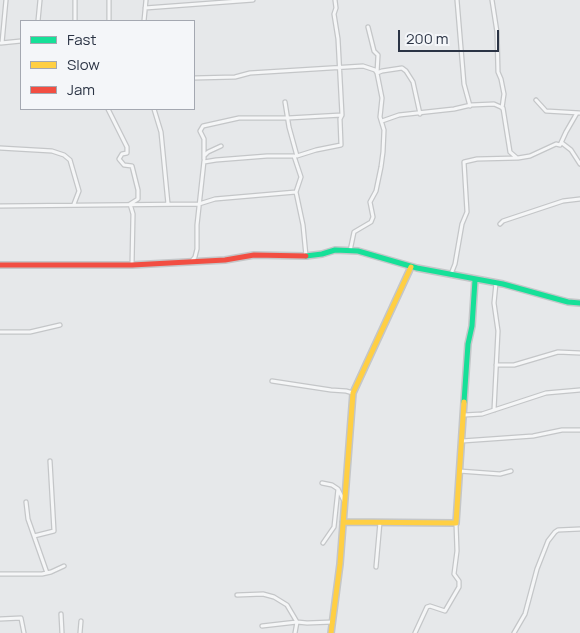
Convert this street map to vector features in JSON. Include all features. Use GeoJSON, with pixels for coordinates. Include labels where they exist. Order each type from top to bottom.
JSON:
{"type":"FeatureCollection","features":[{"type":"Feature","properties":{"kind":"street"},"geometry":{"type":"LineString","coordinates":[[6,0],[1,43],[20,41]]}},
{"type":"Feature","properties":{"kind":"street"},"geometry":{"type":"LineString","coordinates":[[38,20],[40,0]]}},
{"type":"Feature","properties":{"kind":"street"},"geometry":{"type":"LineString","coordinates":[[75,0],[75,20]]}},
{"type":"Feature","properties":{"kind":"street"},"geometry":{"type":"LineString","coordinates":[[109,20],[110,0]]}},
{"type":"Feature","properties":{"kind":"street"},"geometry":{"type":"LineString","coordinates":[[144,20],[146,0]]}},
{"type":"Feature","properties":{"kind":"street"},"geometry":{"type":"LineString","coordinates":[[145,8],[254,0]]}},
{"type":"Feature","properties":{"kind":"street"},"geometry":{"type":"LineString","coordinates":[[204,161],[267,156],[296,156],[341,145],[340,120],[342,116],[338,38],[334,14],[336,8],[335,0]]}},
{"type":"Feature","properties":{"kind":"street"},"geometry":{"type":"LineString","coordinates":[[457,0],[464,84],[470,106]]}},
{"type":"Feature","properties":{"kind":"street"},"geometry":{"type":"LineString","coordinates":[[492,0],[497,32],[498,72],[504,94],[502,108],[510,152],[518,158]]}},
{"type":"Feature","properties":{"kind":"street"},"geometry":{"type":"LineString","coordinates":[[350,251],[354,232],[371,222],[373,216],[370,202],[376,191],[381,167],[384,130],[380,117],[382,98],[377,73],[378,55],[374,51],[368,27]]}},
{"type":"Feature","properties":{"kind":"street"},"geometry":{"type":"LineString","coordinates":[[195,78],[235,77],[250,73],[363,66],[375,70],[377,73]]}},
{"type":"Feature","properties":{"kind":"street"},"geometry":{"type":"LineString","coordinates":[[377,73],[402,68],[406,71],[413,82],[420,114]]}},
{"type":"Feature","properties":{"kind":"street"},"geometry":{"type":"LineString","coordinates":[[536,100],[546,111],[579,113]]}},
{"type":"Feature","properties":{"kind":"street"},"geometry":{"type":"LineString","coordinates":[[285,102],[301,177],[296,192],[304,225],[306,256]]}},
{"type":"Feature","properties":{"kind":"street"},"geometry":{"type":"LineString","coordinates":[[382,121],[399,115],[420,114],[470,106],[494,104],[502,108]]}},
{"type":"Feature","properties":{"kind":"street"},"geometry":{"type":"LineString","coordinates":[[108,110],[127,147],[126,152],[119,159],[124,165],[132,166],[135,176],[138,199],[130,204]]}},
{"type":"Feature","properties":{"kind":"street"},"geometry":{"type":"LineString","coordinates":[[154,110],[161,132],[168,204]]}},
{"type":"Feature","properties":{"kind":"street"},"geometry":{"type":"LineString","coordinates":[[562,143],[566,132],[579,113]]}},
{"type":"Feature","properties":{"kind":"street"},"geometry":{"type":"LineString","coordinates":[[195,260],[204,161],[204,139],[200,131],[204,126],[239,118],[342,116]]}},
{"type":"Feature","properties":{"kind":"street"},"geometry":{"type":"LineString","coordinates":[[451,275],[455,264],[462,224],[467,212],[464,162],[476,159],[518,158],[562,143]]}},
{"type":"Feature","properties":{"kind":"street"},"geometry":{"type":"LineString","coordinates":[[562,143],[571,150],[580,164]]}},
{"type":"Feature","properties":{"kind":"street"},"geometry":{"type":"LineString","coordinates":[[204,161],[208,152],[221,146]]}},
{"type":"Feature","properties":{"kind":"street"},"geometry":{"type":"LineString","coordinates":[[0,148],[52,151],[64,155],[70,160],[79,191],[74,204]]}},
{"type":"Feature","properties":{"kind":"street"},"geometry":{"type":"LineString","coordinates":[[0,206],[200,204],[215,199],[296,192]]}},
{"type":"Feature","properties":{"kind":"street"},"geometry":{"type":"LineString","coordinates":[[500,224],[503,221],[563,202],[580,199]]}},
{"type":"Feature","properties":{"kind":"street"},"geometry":{"type":"LineString","coordinates":[[130,204],[133,214],[132,265]]}},
{"type":"Feature","properties":{"kind":"street"},"geometry":{"type":"LineString","coordinates":[[0,265],[132,265],[195,260],[225,260],[254,255],[306,256],[335,250],[350,251],[393,260],[411,267],[496,283],[572,303],[580,303]]}},
{"type":"Feature","properties":{"kind":"street"},"geometry":{"type":"LineString","coordinates":[[331,633],[340,570],[352,393],[411,267]]}},
{"type":"Feature","properties":{"kind":"street"},"geometry":{"type":"LineString","coordinates":[[415,633],[427,607],[430,606],[445,611],[459,587],[459,581],[454,574],[457,551],[456,523],[468,345],[472,326],[475,280]]}},
{"type":"Feature","properties":{"kind":"street"},"geometry":{"type":"LineString","coordinates":[[494,410],[498,331],[495,307],[496,283]]}},
{"type":"Feature","properties":{"kind":"street"},"geometry":{"type":"LineString","coordinates":[[0,332],[30,332],[60,326]]}},
{"type":"Feature","properties":{"kind":"street"},"geometry":{"type":"LineString","coordinates":[[496,365],[514,365],[558,352],[573,351],[580,353]]}},
{"type":"Feature","properties":{"kind":"street"},"geometry":{"type":"LineString","coordinates":[[272,381],[352,393]]}},
{"type":"Feature","properties":{"kind":"street"},"geometry":{"type":"LineString","coordinates":[[464,414],[479,414],[546,393],[580,390]]}},
{"type":"Feature","properties":{"kind":"street"},"geometry":{"type":"LineString","coordinates":[[462,441],[533,436],[562,430],[580,430]]}},
{"type":"Feature","properties":{"kind":"street"},"geometry":{"type":"LineString","coordinates":[[34,536],[54,531],[50,461]]}},
{"type":"Feature","properties":{"kind":"street"},"geometry":{"type":"LineString","coordinates":[[460,471],[500,474],[511,471]]}},
{"type":"Feature","properties":{"kind":"street"},"geometry":{"type":"LineString","coordinates":[[322,483],[332,485],[338,489],[344,502]]}},
{"type":"Feature","properties":{"kind":"street"},"geometry":{"type":"LineString","coordinates":[[324,542],[334,527],[338,489]]}},
{"type":"Feature","properties":{"kind":"street"},"geometry":{"type":"LineString","coordinates":[[26,502],[27,514],[47,573]]}},
{"type":"Feature","properties":{"kind":"street"},"geometry":{"type":"LineString","coordinates":[[343,522],[456,523]]}},
{"type":"Feature","properties":{"kind":"street"},"geometry":{"type":"LineString","coordinates":[[376,567],[380,522]]}},
{"type":"Feature","properties":{"kind":"street"},"geometry":{"type":"LineString","coordinates":[[514,633],[525,614],[537,569],[548,541],[558,530],[580,529]]}},
{"type":"Feature","properties":{"kind":"street"},"geometry":{"type":"LineString","coordinates":[[0,574],[47,573],[64,566]]}},
{"type":"Feature","properties":{"kind":"street"},"geometry":{"type":"LineString","coordinates":[[237,595],[256,594],[274,597],[287,604],[297,622],[295,633]]}},
{"type":"Feature","properties":{"kind":"street"},"geometry":{"type":"LineString","coordinates":[[61,614],[62,633]]}},
{"type":"Feature","properties":{"kind":"street"},"geometry":{"type":"LineString","coordinates":[[0,619],[21,618],[24,633]]}},
{"type":"Feature","properties":{"kind":"street"},"geometry":{"type":"LineString","coordinates":[[80,633],[81,621]]}},
{"type":"Feature","properties":{"kind":"street"},"geometry":{"type":"LineString","coordinates":[[262,626],[297,622],[333,622]]}},
{"type":"Feature","properties":{"kind":"traffic: fast"},"geometry":{"type":"LineString","coordinates":[[306,256],[335,250],[358,251],[417,268],[503,284],[568,302],[580,303]]}},
{"type":"Feature","properties":{"kind":"traffic: fast"},"geometry":{"type":"LineString","coordinates":[[464,402],[475,280]]}},
{"type":"Feature","properties":{"kind":"traffic: slow"},"geometry":{"type":"LineString","coordinates":[[331,633],[340,564],[353,393],[411,267]]}},
{"type":"Feature","properties":{"kind":"traffic: slow"},"geometry":{"type":"LineString","coordinates":[[343,522],[456,523],[464,402]]}},
{"type":"Feature","properties":{"kind":"traffic: jam"},"geometry":{"type":"LineString","coordinates":[[0,265],[132,265],[225,260],[254,255],[306,256]]}}]}
